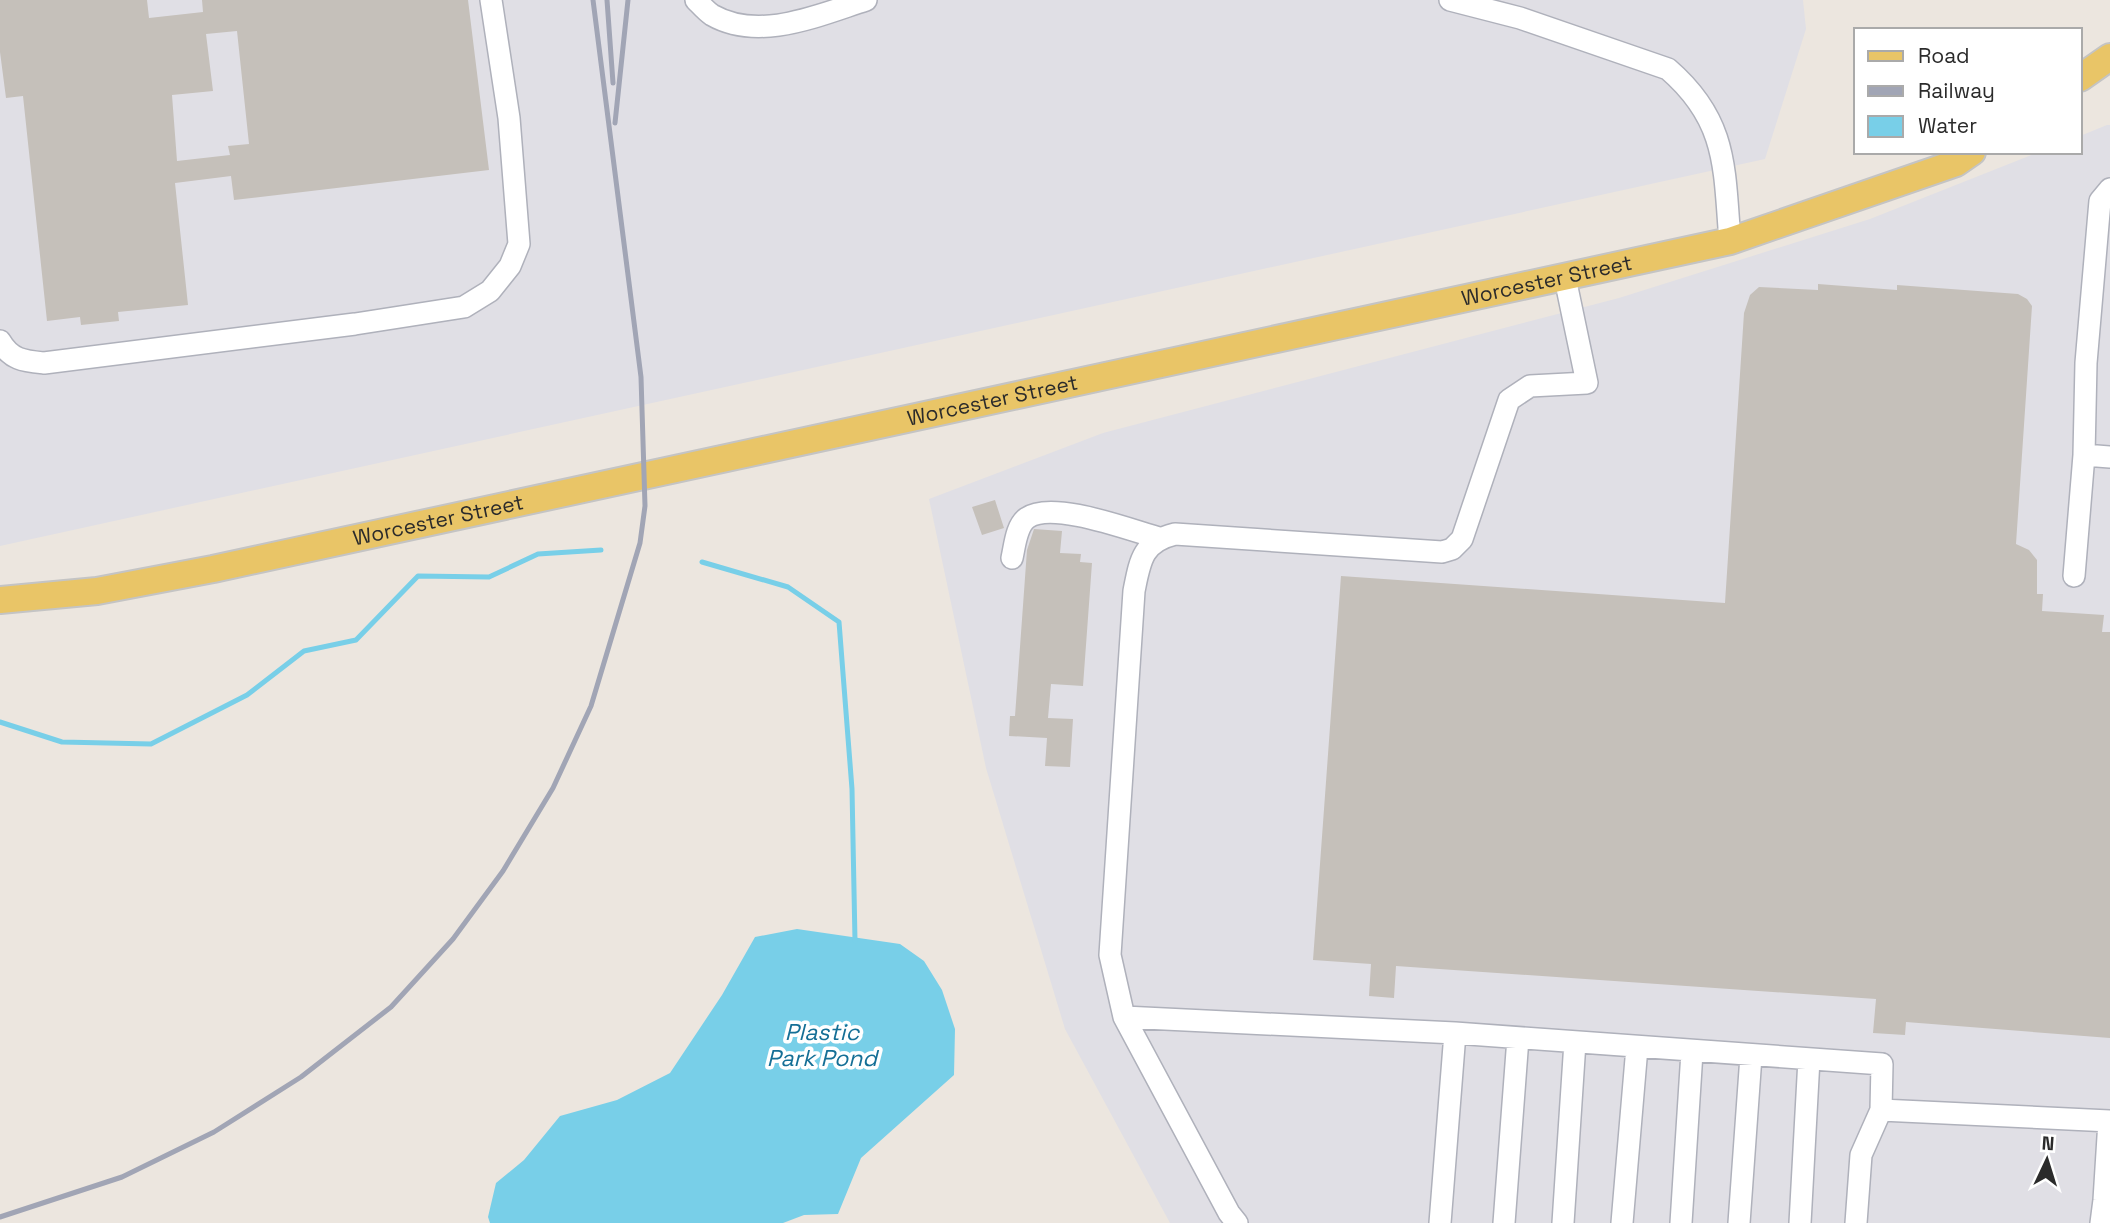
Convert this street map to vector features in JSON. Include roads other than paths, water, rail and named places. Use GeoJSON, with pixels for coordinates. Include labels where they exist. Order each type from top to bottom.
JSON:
{"type":"FeatureCollection","features":[{"type":"Feature","properties":{"kind":"main road"},"geometry":{"type":"LineString","coordinates":[[2082,77],[2110,57]]}},
{"type":"Feature","properties":{"kind":"main road","name":"Worcester Street"},"geometry":{"type":"LineString","coordinates":[[0,600],[97,591],[177,576],[1730,241],[1956,163],[1969,154]]}},
{"type":"Feature","properties":{"kind":"lane"},"geometry":{"type":"LineString","coordinates":[[0,341],[17,360],[44,363],[355,324],[464,307],[490,291],[510,265],[519,244],[509,118],[491,0]]}},
{"type":"Feature","properties":{"kind":"lane"},"geometry":{"type":"LineString","coordinates":[[696,0],[712,15],[735,23],[769,27],[866,0]]}},
{"type":"Feature","properties":{"kind":"lane"},"geometry":{"type":"LineString","coordinates":[[1450,0],[1520,18],[1668,69],[1688,86],[1708,114],[1723,155],[1730,241]]}},
{"type":"Feature","properties":{"kind":"lane"},"geometry":{"type":"LineString","coordinates":[[2074,576],[2084,455],[2086,363],[2100,201],[2110,189]]}},
{"type":"Feature","properties":{"kind":"lane"},"geometry":{"type":"LineString","coordinates":[[1012,558],[1019,528],[1027,518],[1043,512],[1062,511],[1159,538],[1175,534],[1442,552],[1452,549],[1462,539],[1509,400],[1530,386],[1587,383],[1566,278]]}},
{"type":"Feature","properties":{"kind":"lane"},"geometry":{"type":"LineString","coordinates":[[2084,455],[2110,457]]}},
{"type":"Feature","properties":{"kind":"lane"},"geometry":{"type":"LineString","coordinates":[[1159,538],[1144,554],[1134,590],[1110,955],[1124,1017],[1229,1213],[1237,1223]]}},
{"type":"Feature","properties":{"kind":"lane"},"geometry":{"type":"LineString","coordinates":[[1124,1017],[1455,1033],[1882,1064],[1881,1110],[1861,1155],[1856,1223]]}},
{"type":"Feature","properties":{"kind":"lane"},"geometry":{"type":"LineString","coordinates":[[1440,1223],[1455,1033]]}},
{"type":"Feature","properties":{"kind":"lane"},"geometry":{"type":"LineString","coordinates":[[1504,1223],[1518,1038]]}},
{"type":"Feature","properties":{"kind":"lane"},"geometry":{"type":"LineString","coordinates":[[1563,1223],[1575,1042]]}},
{"type":"Feature","properties":{"kind":"lane"},"geometry":{"type":"LineString","coordinates":[[1622,1223],[1637,1047]]}},
{"type":"Feature","properties":{"kind":"lane"},"geometry":{"type":"LineString","coordinates":[[1681,1223],[1692,1052]]}},
{"type":"Feature","properties":{"kind":"lane"},"geometry":{"type":"LineString","coordinates":[[1739,1223],[1751,1056]]}},
{"type":"Feature","properties":{"kind":"lane"},"geometry":{"type":"LineString","coordinates":[[1800,1223],[1809,1059]]}},
{"type":"Feature","properties":{"kind":"lane"},"geometry":{"type":"LineString","coordinates":[[1881,1110],[2109,1121],[2101,1223]]}},
{"type":"Feature","properties":{"kind":"water","name":"Plastic Park Pond"},"geometry":{"type":"Polygon","coordinates":[[[797,929],[900,944],[924,961],[942,990],[955,1029],[954,1075],[861,1158],[838,1214],[804,1215],[783,1223],[490,1223],[488,1217],[496,1183],[524,1160],[560,1116],[617,1100],[670,1073],[722,995],[755,937],[797,929]]]}},
{"type":"Feature","properties":{"kind":"waterway"},"geometry":{"type":"LineString","coordinates":[[0,722],[62,742],[151,744],[247,695],[304,651],[356,640],[418,576],[489,577],[538,554],[601,550]]}},
{"type":"Feature","properties":{"kind":"waterway"},"geometry":{"type":"LineString","coordinates":[[702,562],[788,587],[839,622],[852,789],[855,941]]}},
{"type":"Feature","properties":{"kind":"railway"},"geometry":{"type":"LineString","coordinates":[[0,1217],[122,1177],[214,1132],[301,1077],[391,1007],[453,939],[503,871],[553,788],[591,706],[640,543],[645,506],[641,377],[593,0]]}},
{"type":"Feature","properties":{"kind":"railway"},"geometry":{"type":"LineString","coordinates":[[607,0],[613,83]]}},
{"type":"Feature","properties":{"kind":"railway"},"geometry":{"type":"LineString","coordinates":[[615,123],[628,0]]}}]}
